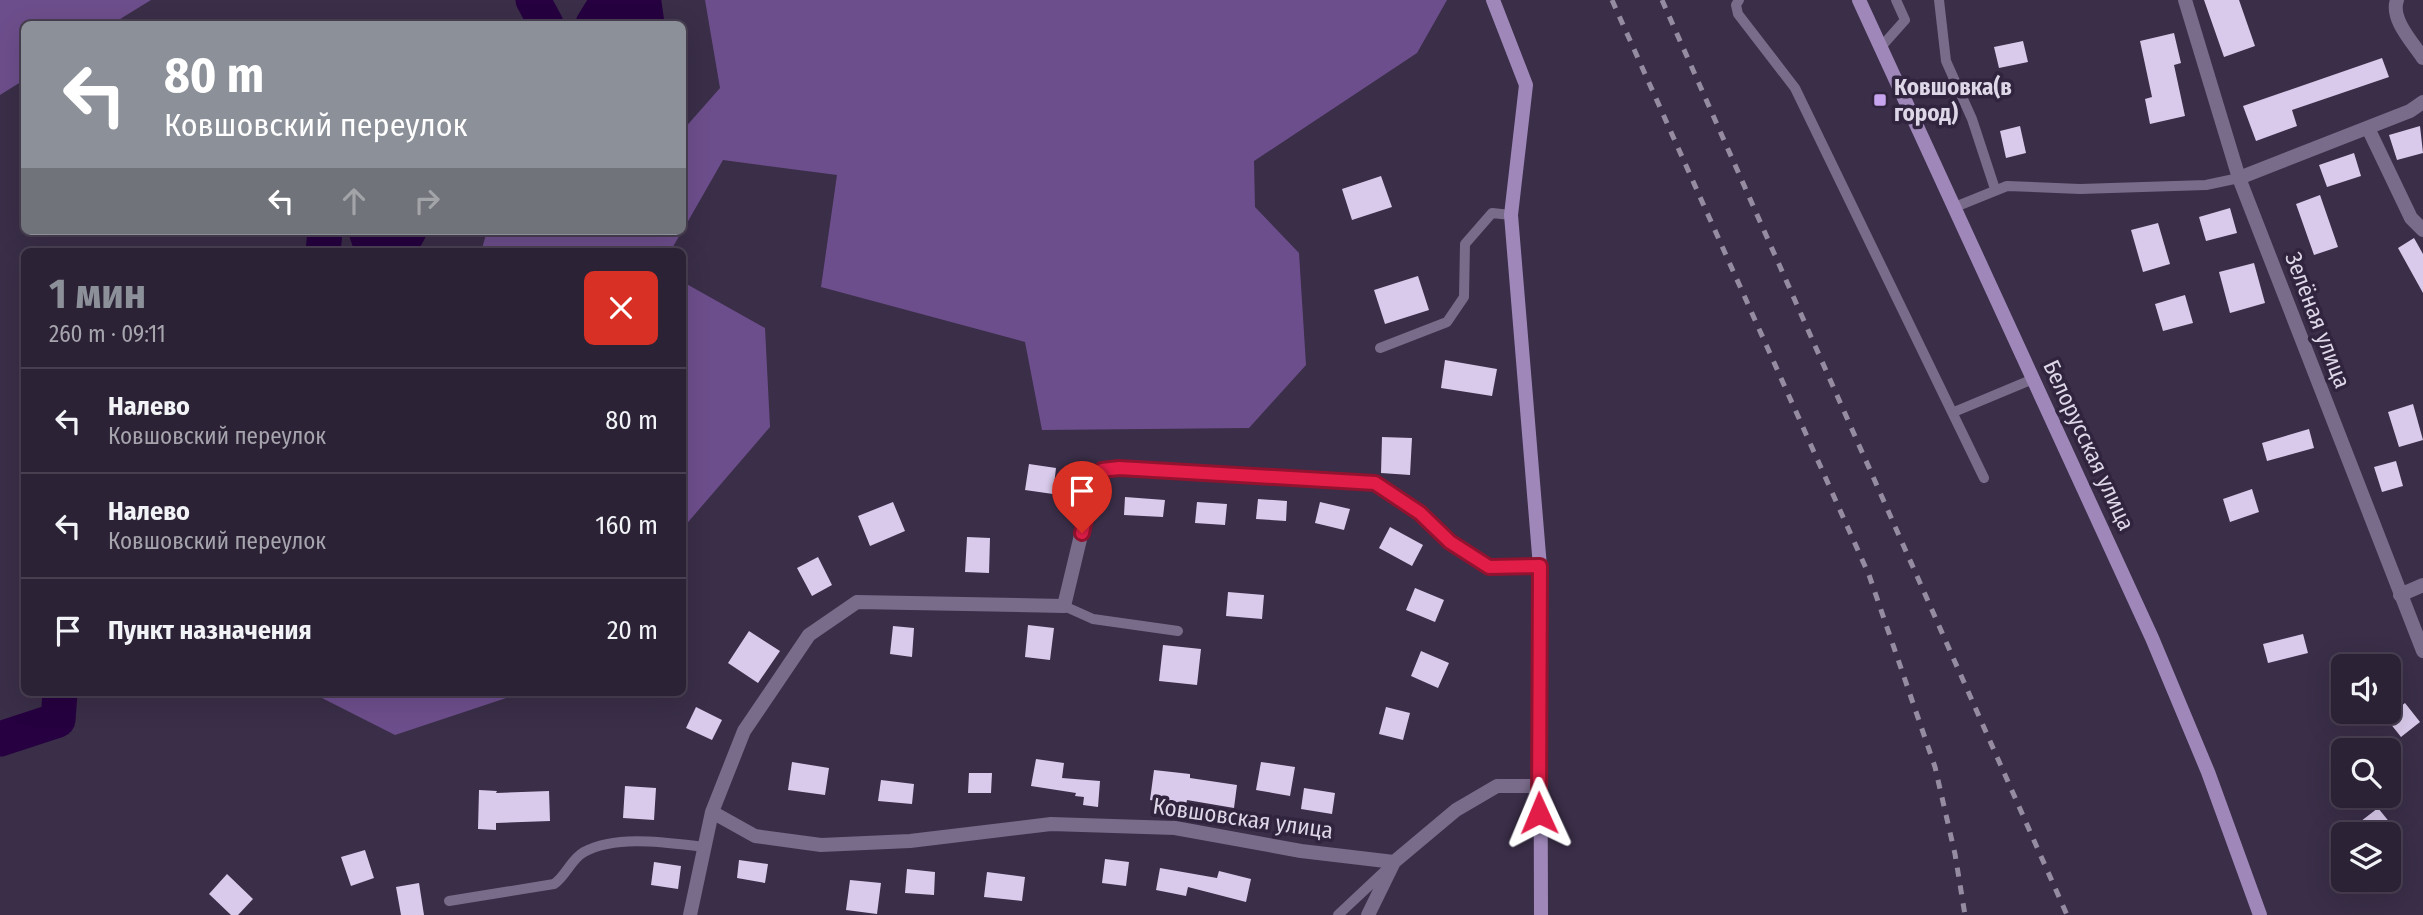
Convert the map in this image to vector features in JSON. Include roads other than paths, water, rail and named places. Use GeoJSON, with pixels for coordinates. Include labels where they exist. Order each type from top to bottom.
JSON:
{"type":"FeatureCollection","features":[{"type":"Feature","properties":{"kind":"main road"},"geometry":{"type":"LineString","coordinates":[[1493,0],[1526,85],[1511,215],[1540,566],[1541,915]]}},
{"type":"Feature","properties":{"kind":"main road","name":"Белорусская улица"},"geometry":{"type":"LineString","coordinates":[[1859,0],[2152,638],[2208,772],[2260,915]]}},
{"type":"Feature","properties":{"kind":"street","name":"Зелёная улица"},"geometry":{"type":"LineString","coordinates":[[2185,0],[2239,178],[2423,652]]}},
{"type":"Feature","properties":{"kind":"street"},"geometry":{"type":"LineString","coordinates":[[2397,0],[2397,18],[2423,58]]}},
{"type":"Feature","properties":{"kind":"street"},"geometry":{"type":"LineString","coordinates":[[2239,178],[2410,111],[2423,102]]}},
{"type":"Feature","properties":{"kind":"street"},"geometry":{"type":"LineString","coordinates":[[2368,128],[2411,218],[2423,230]]}},
{"type":"Feature","properties":{"kind":"street"},"geometry":{"type":"LineString","coordinates":[[690,915],[712,812],[744,731],[809,635],[857,602],[1064,606],[1093,485],[1102,470],[1119,468],[1375,483],[1420,513],[1450,542],[1489,567],[1540,566]]}},
{"type":"Feature","properties":{"kind":"street"},"geometry":{"type":"LineString","coordinates":[[2400,595],[2423,585]]}},
{"type":"Feature","properties":{"kind":"street"},"geometry":{"type":"LineString","coordinates":[[1368,915],[1394,862],[1455,810],[1496,786],[1539,786]]}},
{"type":"Feature","properties":{"kind":"street","name":"Ковшовская улица"},"geometry":{"type":"LineString","coordinates":[[712,812],[755,836],[821,845],[910,841],[1065,824],[1175,828],[1301,850],[1394,862]]}},
{"type":"Feature","properties":{"kind":"lane"},"geometry":{"type":"LineString","coordinates":[[1739,0],[1736,5],[1738,14],[1795,88],[1984,478]]}},
{"type":"Feature","properties":{"kind":"lane"},"geometry":{"type":"LineString","coordinates":[[1881,47],[1905,20],[1896,0]]}},
{"type":"Feature","properties":{"kind":"lane"},"geometry":{"type":"LineString","coordinates":[[1939,0],[1946,61],[1972,119],[1995,189]]}},
{"type":"Feature","properties":{"kind":"lane"},"geometry":{"type":"LineString","coordinates":[[1955,206],[2007,186],[2080,189],[2206,185],[2239,178]]}},
{"type":"Feature","properties":{"kind":"lane"},"geometry":{"type":"LineString","coordinates":[[1380,348],[1447,322],[1464,297],[1465,244],[1492,213],[1511,215]]}},
{"type":"Feature","properties":{"kind":"lane"},"geometry":{"type":"LineString","coordinates":[[1954,412],[2033,379]]}},
{"type":"Feature","properties":{"kind":"lane"},"geometry":{"type":"LineString","coordinates":[[1064,606],[1093,618],[1178,631]]}},
{"type":"Feature","properties":{"kind":"lane"},"geometry":{"type":"LineString","coordinates":[[449,901],[554,884],[581,853],[600,845],[631,842],[705,847]]}},
{"type":"Feature","properties":{"kind":"lane"},"geometry":{"type":"LineString","coordinates":[[1338,915],[1394,862]]}},
{"type":"Feature","properties":{"kind":"waterway"},"geometry":{"type":"LineString","coordinates":[[533,0],[544,21]]}},
{"type":"Feature","properties":{"kind":"waterway"},"geometry":{"type":"LineString","coordinates":[[595,21],[606,3],[644,3],[647,21]]}},
{"type":"Feature","properties":{"kind":"waterway"},"geometry":{"type":"LineString","coordinates":[[323,248],[325,235]]}},
{"type":"Feature","properties":{"kind":"waterway"},"geometry":{"type":"LineString","coordinates":[[367,235],[378,248]]}},
{"type":"Feature","properties":{"kind":"waterway"},"geometry":{"type":"LineString","coordinates":[[399,248],[407,235]]}},
{"type":"Feature","properties":{"kind":"waterway"},"geometry":{"type":"LineString","coordinates":[[0,739],[58,720],[60,696]]}},
{"type":"Feature","properties":{"kind":"railway"},"geometry":{"type":"LineString","coordinates":[[1612,0],[1869,575],[1935,767],[1955,854],[1965,915]]}},
{"type":"Feature","properties":{"kind":"railway"},"geometry":{"type":"LineString","coordinates":[[1662,0],[2067,915]]}},
{"type":"Feature","properties":{"kind":"place","name":"Ковшовка(в город)"},"geometry":{"type":"Point","coordinates":[1880,100]}}]}
